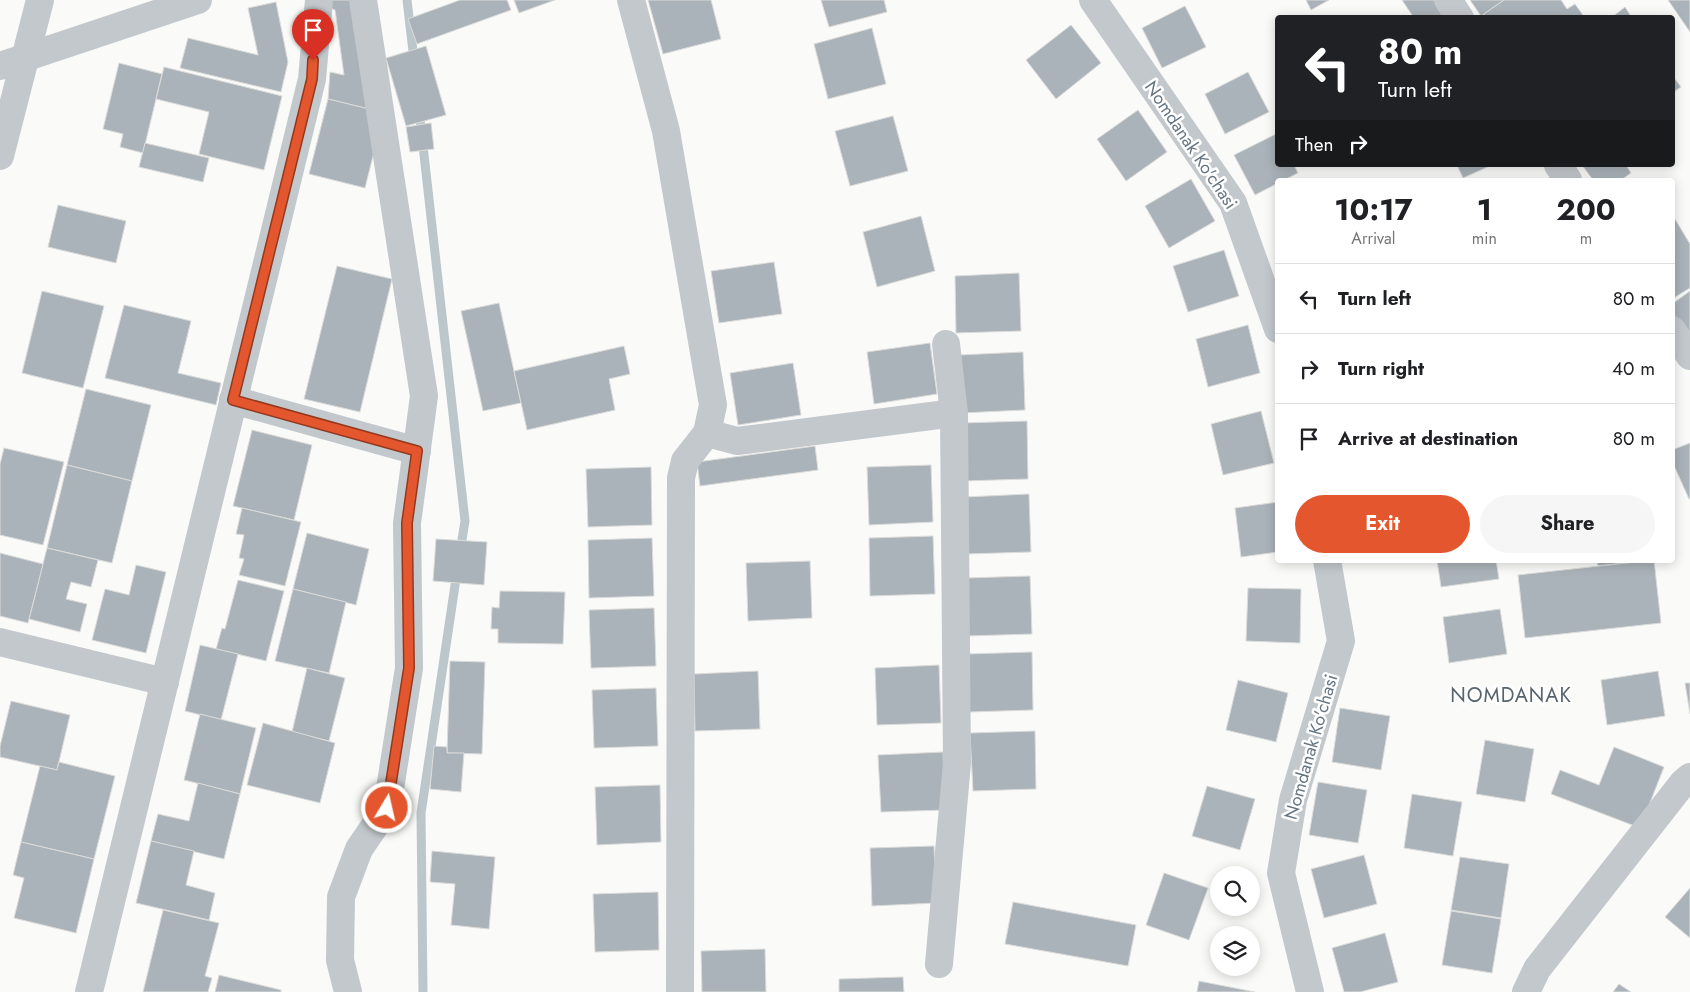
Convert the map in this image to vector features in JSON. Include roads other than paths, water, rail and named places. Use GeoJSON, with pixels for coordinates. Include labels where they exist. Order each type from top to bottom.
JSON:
{"type":"FeatureCollection","features":[{"type":"Feature","properties":{"kind":"street"},"geometry":{"type":"LineString","coordinates":[[0,156],[12,62],[40,0]]}},
{"type":"Feature","properties":{"kind":"street"},"geometry":{"type":"LineString","coordinates":[[12,62],[198,0]]}},
{"type":"Feature","properties":{"kind":"street"},"geometry":{"type":"LineString","coordinates":[[89,992],[312,79],[319,0]]}},
{"type":"Feature","properties":{"kind":"street"},"geometry":{"type":"LineString","coordinates":[[348,992],[340,960],[341,897],[359,849],[387,808],[409,668],[407,523],[424,396],[363,0]]}},
{"type":"Feature","properties":{"kind":"street"},"geometry":{"type":"LineString","coordinates":[[630,0],[666,131],[713,405],[708,432],[686,461],[680,478],[680,992]]}},
{"type":"Feature","properties":{"kind":"street","name":"Nomdanak Ko'chasi"},"geometry":{"type":"LineString","coordinates":[[1093,0],[1233,202],[1275,321]]}},
{"type":"Feature","properties":{"kind":"street"},"geometry":{"type":"LineString","coordinates":[[1448,0],[1458,15]]}},
{"type":"Feature","properties":{"kind":"street"},"geometry":{"type":"LineString","coordinates":[[1559,167],[1567,178]]}},
{"type":"Feature","properties":{"kind":"street"},"geometry":{"type":"LineString","coordinates":[[1675,334],[1690,356]]}},
{"type":"Feature","properties":{"kind":"street"},"geometry":{"type":"LineString","coordinates":[[939,964],[957,763],[954,413],[946,344]]}},
{"type":"Feature","properties":{"kind":"street"},"geometry":{"type":"LineString","coordinates":[[233,400],[417,451]]}},
{"type":"Feature","properties":{"kind":"street"},"geometry":{"type":"LineString","coordinates":[[708,432],[737,441],[954,413]]}},
{"type":"Feature","properties":{"kind":"street","name":"Nomdanak Ko'chasi"},"geometry":{"type":"LineString","coordinates":[[1310,992],[1281,873],[1292,800],[1341,641],[1328,563]]}},
{"type":"Feature","properties":{"kind":"street"},"geometry":{"type":"LineString","coordinates":[[0,642],[164,682]]}},
{"type":"Feature","properties":{"kind":"street"},"geometry":{"type":"LineString","coordinates":[[1526,992],[1537,969],[1683,783],[1690,777]]}},
{"type":"Feature","properties":{"kind":"waterway"},"geometry":{"type":"LineString","coordinates":[[407,0],[414,60]]}},
{"type":"Feature","properties":{"kind":"waterway"},"geometry":{"type":"LineString","coordinates":[[419,110],[465,521],[460,552]]}},
{"type":"Feature","properties":{"kind":"waterway"},"geometry":{"type":"LineString","coordinates":[[423,992],[421,813],[457,572]]}},
{"type":"Feature","properties":{"kind":"district","name":"NOMDANAK"},"geometry":{"type":"Point","coordinates":[1511,695]}}]}
